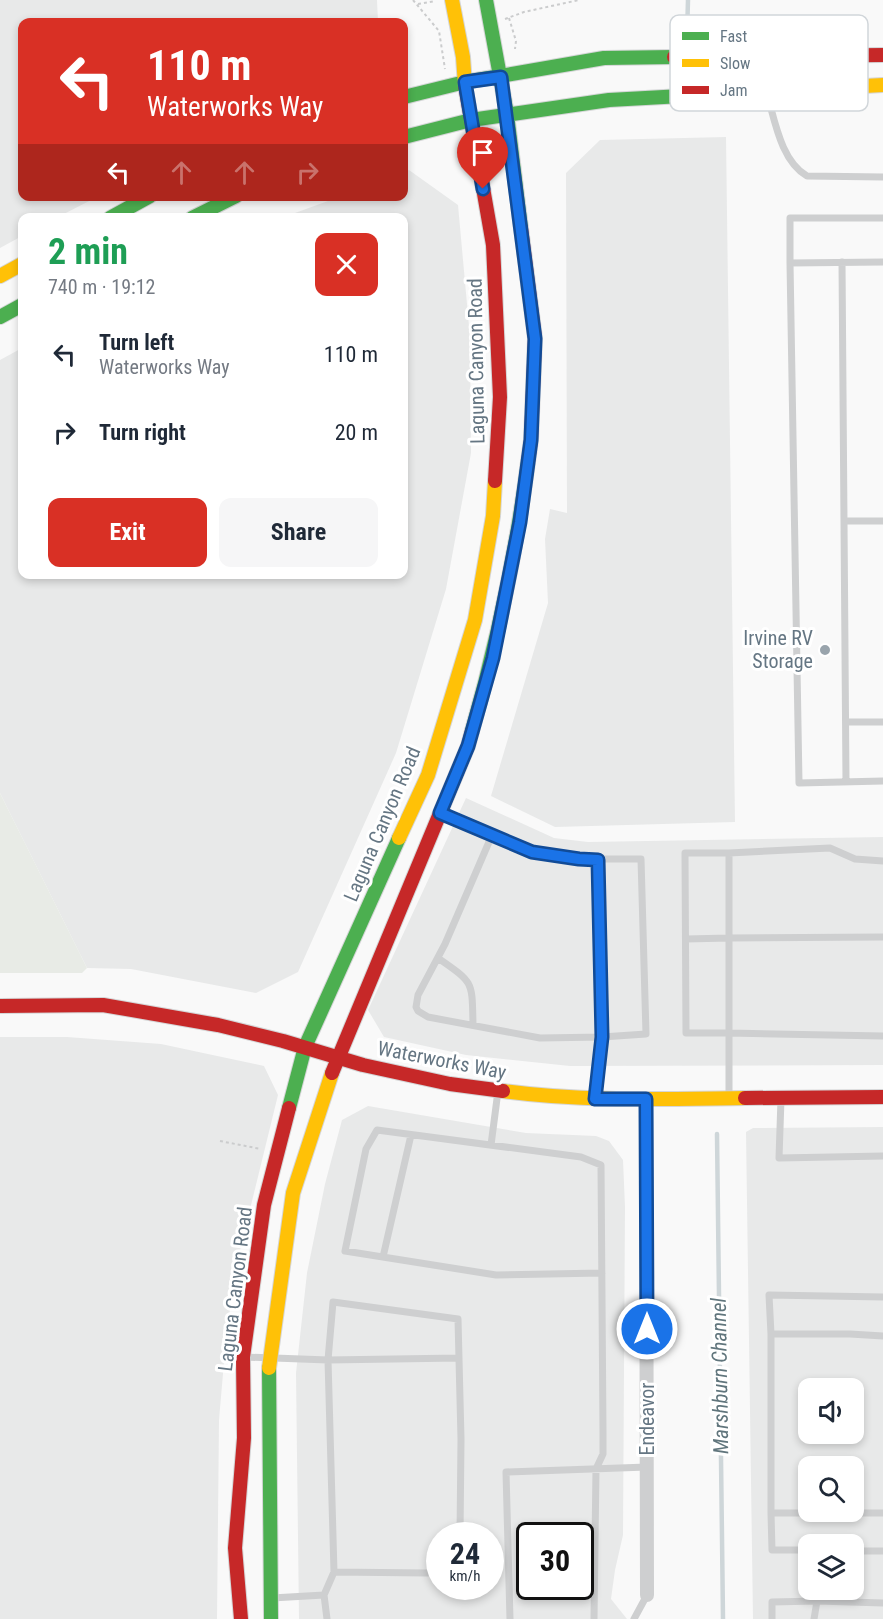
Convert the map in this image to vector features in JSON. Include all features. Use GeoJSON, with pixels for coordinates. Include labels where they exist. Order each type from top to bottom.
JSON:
{"type":"FeatureCollection","features":[{"type":"Feature","properties":{"kind":"main road","name":"Laguna Canyon Road"},"geometry":{"type":"LineString","coordinates":[[240,1619],[235,1548],[244,1438],[243,1357],[264,1205],[305,1047],[428,775],[475,620],[493,516],[500,397],[494,245],[471,120],[464,57],[452,0]]}},
{"type":"Feature","properties":{"kind":"main road"},"geometry":{"type":"LineString","coordinates":[[271,1619],[269,1359],[293,1193],[338,1056],[468,746],[493,658],[520,522],[531,440],[535,339],[507,114],[486,0]]}},
{"type":"Feature","properties":{"kind":"main road"},"geometry":{"type":"LineString","coordinates":[[868,55],[883,55]]}},
{"type":"Feature","properties":{"kind":"main road"},"geometry":{"type":"LineString","coordinates":[[408,97],[465,82],[604,58],[670,57]]}},
{"type":"Feature","properties":{"kind":"main road"},"geometry":{"type":"LineString","coordinates":[[868,86],[883,85]]}},
{"type":"Feature","properties":{"kind":"main road"},"geometry":{"type":"LineString","coordinates":[[408,136],[471,120],[507,114],[609,100],[670,97]]}},
{"type":"Feature","properties":{"kind":"main road"},"geometry":{"type":"LineString","coordinates":[[119,213],[141,201]]}},
{"type":"Feature","properties":{"kind":"main road"},"geometry":{"type":"LineString","coordinates":[[202,213],[226,201]]}},
{"type":"Feature","properties":{"kind":"main road"},"geometry":{"type":"LineString","coordinates":[[0,276],[18,266]]}},
{"type":"Feature","properties":{"kind":"main road"},"geometry":{"type":"LineString","coordinates":[[0,317],[18,307]]}},
{"type":"Feature","properties":{"kind":"main road","name":"Waterworks Way"},"geometry":{"type":"LineString","coordinates":[[0,1006],[103,1005],[218,1025],[338,1056],[363,1065],[450,1084],[536,1096],[595,1099],[883,1097]]}},
{"type":"Feature","properties":{"kind":"street","name":"Endeavor"},"geometry":{"type":"LineString","coordinates":[[646,1099],[647,1595]]}},
{"type":"Feature","properties":{"kind":"lane"},"geometry":{"type":"LineString","coordinates":[[772,111],[792,164],[800,172],[807,176],[883,177]]}},
{"type":"Feature","properties":{"kind":"lane"},"geometry":{"type":"LineString","coordinates":[[883,218],[790,218],[800,783],[883,782]]}},
{"type":"Feature","properties":{"kind":"lane"},"geometry":{"type":"LineString","coordinates":[[842,262],[846,782]]}},
{"type":"Feature","properties":{"kind":"lane"},"geometry":{"type":"LineString","coordinates":[[790,263],[883,262]]}},
{"type":"Feature","properties":{"kind":"lane"},"geometry":{"type":"LineString","coordinates":[[844,520],[883,521]]}},
{"type":"Feature","properties":{"kind":"lane"},"geometry":{"type":"LineString","coordinates":[[846,722],[883,722]]}},
{"type":"Feature","properties":{"kind":"lane"},"geometry":{"type":"LineString","coordinates":[[440,813],[492,835],[532,852],[579,859],[641,859],[646,1034],[540,1038],[428,1017],[418,1011],[416,1007],[418,995],[438,958],[492,835]]}},
{"type":"Feature","properties":{"kind":"lane"},"geometry":{"type":"LineString","coordinates":[[883,861],[855,859],[830,848],[804,847],[729,853],[685,853],[686,1033],[883,1036]]}},
{"type":"Feature","properties":{"kind":"lane"},"geometry":{"type":"LineString","coordinates":[[729,853],[729,1099]]}},
{"type":"Feature","properties":{"kind":"lane"},"geometry":{"type":"LineString","coordinates":[[595,1099],[602,1037],[598,860]]}},
{"type":"Feature","properties":{"kind":"lane"},"geometry":{"type":"LineString","coordinates":[[686,939],[883,937]]}},
{"type":"Feature","properties":{"kind":"lane"},"geometry":{"type":"LineString","coordinates":[[438,958],[465,977],[472,991],[472,1024]]}},
{"type":"Feature","properties":{"kind":"lane"},"geometry":{"type":"LineString","coordinates":[[491,1145],[498,1091]]}},
{"type":"Feature","properties":{"kind":"lane"},"geometry":{"type":"LineString","coordinates":[[781,1098],[779,1158],[883,1156]]}},
{"type":"Feature","properties":{"kind":"lane"},"geometry":{"type":"LineString","coordinates":[[594,1619],[596,1469],[603,1454],[602,1274],[601,1164],[581,1157],[377,1130],[366,1149],[345,1251],[496,1275],[602,1274]]}},
{"type":"Feature","properties":{"kind":"lane"},"geometry":{"type":"LineString","coordinates":[[383,1257],[411,1135]]}},
{"type":"Feature","properties":{"kind":"lane"},"geometry":{"type":"LineString","coordinates":[[798,1550],[772,1550],[769,1294],[883,1297]]}},
{"type":"Feature","properties":{"kind":"lane"},"geometry":{"type":"LineString","coordinates":[[327,1619],[324,1595],[334,1572],[328,1360],[333,1302],[458,1319],[460,1522]]}},
{"type":"Feature","properties":{"kind":"lane"},"geometry":{"type":"LineString","coordinates":[[771,1335],[883,1336]]}},
{"type":"Feature","properties":{"kind":"lane"},"geometry":{"type":"LineString","coordinates":[[243,1357],[328,1360],[459,1358]]}},
{"type":"Feature","properties":{"kind":"lane"},"geometry":{"type":"LineString","coordinates":[[510,1619],[506,1472],[647,1467]]}},
{"type":"Feature","properties":{"kind":"lane"},"geometry":{"type":"LineString","coordinates":[[771,1513],[883,1513]]}},
{"type":"Feature","properties":{"kind":"lane"},"geometry":{"type":"LineString","coordinates":[[864,1551],[883,1551]]}},
{"type":"Feature","properties":{"kind":"lane"},"geometry":{"type":"LineString","coordinates":[[334,1572],[426,1573]]}},
{"type":"Feature","properties":{"kind":"lane"},"geometry":{"type":"LineString","coordinates":[[270,1598],[324,1595]]}},
{"type":"Feature","properties":{"kind":"lane"},"geometry":{"type":"LineString","coordinates":[[634,1619],[647,1595]]}},
{"type":"Feature","properties":{"kind":"lane"},"geometry":{"type":"LineString","coordinates":[[814,1619],[818,1601]]}},
{"type":"Feature","properties":{"kind":"lane"},"geometry":{"type":"LineString","coordinates":[[772,1619],[772,1602],[883,1603]]}},
{"type":"Feature","properties":{"kind":"path"},"geometry":{"type":"LineString","coordinates":[[413,0],[439,31],[445,70]]}},
{"type":"Feature","properties":{"kind":"path"},"geometry":{"type":"LineString","coordinates":[[418,4],[441,0]]}},
{"type":"Feature","properties":{"kind":"path"},"geometry":{"type":"LineString","coordinates":[[515,49],[516,42],[509,18],[524,12],[579,0]]}},
{"type":"Feature","properties":{"kind":"path"},"geometry":{"type":"LineString","coordinates":[[220,1141],[278,1152]]}},
{"type":"Feature","properties":{"kind":"shaded area"},"geometry":{"type":"Polygon","coordinates":[[[0,0],[377,0],[378,18],[18,18],[18,201],[89,201],[66,213],[18,213],[18,238],[0,248],[0,0]]]}},
{"type":"Feature","properties":{"kind":"shaded area"},"geometry":{"type":"Polygon","coordinates":[[[726,137],[735,822],[555,827],[491,796],[548,603],[545,539],[550,509],[567,513],[566,173],[600,140],[726,137]]]}},
{"type":"Feature","properties":{"kind":"shaded area"},"geometry":{"type":"Polygon","coordinates":[[[408,170],[458,205],[470,337],[471,453],[446,589],[396,753],[298,972],[256,993],[131,969],[87,968],[0,793],[0,360],[18,350],[18,579],[408,579],[408,213],[295,213],[328,201],[408,201],[408,170]]]}},
{"type":"Feature","properties":{"kind":"shaded area"},"geometry":{"type":"Polygon","coordinates":[[[0,793],[87,968],[82,973],[0,973],[0,793]]]}},
{"type":"Feature","properties":{"kind":"shaded area"},"geometry":{"type":"Polygon","coordinates":[[[466,798],[554,838],[588,842],[883,837],[883,1065],[570,1066],[466,1055],[384,1037],[368,1010],[466,798]]]}},
{"type":"Feature","properties":{"kind":"shaded area"},"geometry":{"type":"Polygon","coordinates":[[[0,1037],[67,1037],[161,1044],[264,1066],[278,1095],[241,1246],[227,1327],[219,1420],[217,1619],[0,1619],[0,1037]]]}},
{"type":"Feature","properties":{"kind":"shaded area"},"geometry":{"type":"Polygon","coordinates":[[[368,1106],[526,1133],[596,1136],[609,1141],[623,1160],[625,1207],[623,1535],[611,1599],[627,1619],[299,1619],[296,1373],[307,1273],[325,1184],[342,1120],[368,1106]]]}},
{"type":"Feature","properties":{"kind":"shaded area"},"geometry":{"type":"Polygon","coordinates":[[[883,1127],[883,1619],[753,1619],[746,1132],[753,1128],[883,1127]]]}},
{"type":"Feature","properties":{"kind":"waterway","name":"Marshburn Channel"},"geometry":{"type":"LineString","coordinates":[[688,0],[688,15]]}},
{"type":"Feature","properties":{"kind":"waterway","name":"Marshburn Channel"},"geometry":{"type":"LineString","coordinates":[[717,1134],[723,1619]]}},
{"type":"Feature","properties":{"kind":"traffic: fast"},"geometry":{"type":"LineString","coordinates":[[486,0],[507,114],[521,228]]}},
{"type":"Feature","properties":{"kind":"traffic: fast"},"geometry":{"type":"LineString","coordinates":[[408,96],[465,82],[604,58],[670,57]]}},
{"type":"Feature","properties":{"kind":"traffic: fast"},"geometry":{"type":"LineString","coordinates":[[408,136],[471,120],[609,100],[670,97]]}},
{"type":"Feature","properties":{"kind":"traffic: fast"},"geometry":{"type":"LineString","coordinates":[[119,213],[141,201]]}},
{"type":"Feature","properties":{"kind":"traffic: fast"},"geometry":{"type":"LineString","coordinates":[[202,213],[226,201]]}},
{"type":"Feature","properties":{"kind":"traffic: fast"},"geometry":{"type":"LineString","coordinates":[[0,317],[18,307]]}},
{"type":"Feature","properties":{"kind":"traffic: fast"},"geometry":{"type":"LineString","coordinates":[[472,731],[505,598],[528,462]]}},
{"type":"Feature","properties":{"kind":"traffic: fast"},"geometry":{"type":"LineString","coordinates":[[289,1108],[305,1047],[399,838]]}},
{"type":"Feature","properties":{"kind":"traffic: fast"},"geometry":{"type":"LineString","coordinates":[[269,1368],[271,1619]]}},
{"type":"Feature","properties":{"kind":"traffic: slow"},"geometry":{"type":"LineString","coordinates":[[452,0],[463,57],[465,85]]}},
{"type":"Feature","properties":{"kind":"traffic: slow"},"geometry":{"type":"LineString","coordinates":[[868,86],[883,85]]}},
{"type":"Feature","properties":{"kind":"traffic: slow"},"geometry":{"type":"LineString","coordinates":[[0,276],[18,266]]}},
{"type":"Feature","properties":{"kind":"traffic: slow"},"geometry":{"type":"LineString","coordinates":[[399,838],[428,775],[475,620],[493,516],[495,481]]}},
{"type":"Feature","properties":{"kind":"traffic: slow"},"geometry":{"type":"LineString","coordinates":[[269,1368],[293,1193],[332,1073]]}},
{"type":"Feature","properties":{"kind":"traffic: slow"},"geometry":{"type":"LineString","coordinates":[[503,1091],[593,1098],[745,1098]]}},
{"type":"Feature","properties":{"kind":"traffic: jam"},"geometry":{"type":"LineString","coordinates":[[868,55],[883,55]]}},
{"type":"Feature","properties":{"kind":"traffic: jam"},"geometry":{"type":"LineString","coordinates":[[465,85],[493,245],[500,397],[495,481]]}},
{"type":"Feature","properties":{"kind":"traffic: jam"},"geometry":{"type":"LineString","coordinates":[[521,228],[535,338],[528,462]]}},
{"type":"Feature","properties":{"kind":"traffic: jam"},"geometry":{"type":"LineString","coordinates":[[332,1073],[468,746],[472,731]]}},
{"type":"Feature","properties":{"kind":"traffic: jam"},"geometry":{"type":"LineString","coordinates":[[0,1006],[103,1005],[218,1025],[283,1041],[363,1065],[450,1084],[503,1091]]}},
{"type":"Feature","properties":{"kind":"traffic: jam"},"geometry":{"type":"LineString","coordinates":[[745,1098],[883,1097]]}},
{"type":"Feature","properties":{"kind":"traffic: jam"},"geometry":{"type":"LineString","coordinates":[[241,1619],[235,1548],[244,1438],[243,1357],[264,1205],[289,1108]]}},
{"type":"Feature","properties":{"kind":"place","name":"Irvine RV Storage"},"geometry":{"type":"Point","coordinates":[825,650]}},
{"type":"Feature","properties":{"kind":"route"},"geometry":{"type":"LineString","coordinates":[[483,189],[465,82],[501,77],[535,339],[531,440],[520,522],[493,658],[468,746],[440,813],[532,852],[598,860],[602,1037],[595,1099],[646,1099],[647,1329]]}}]}
